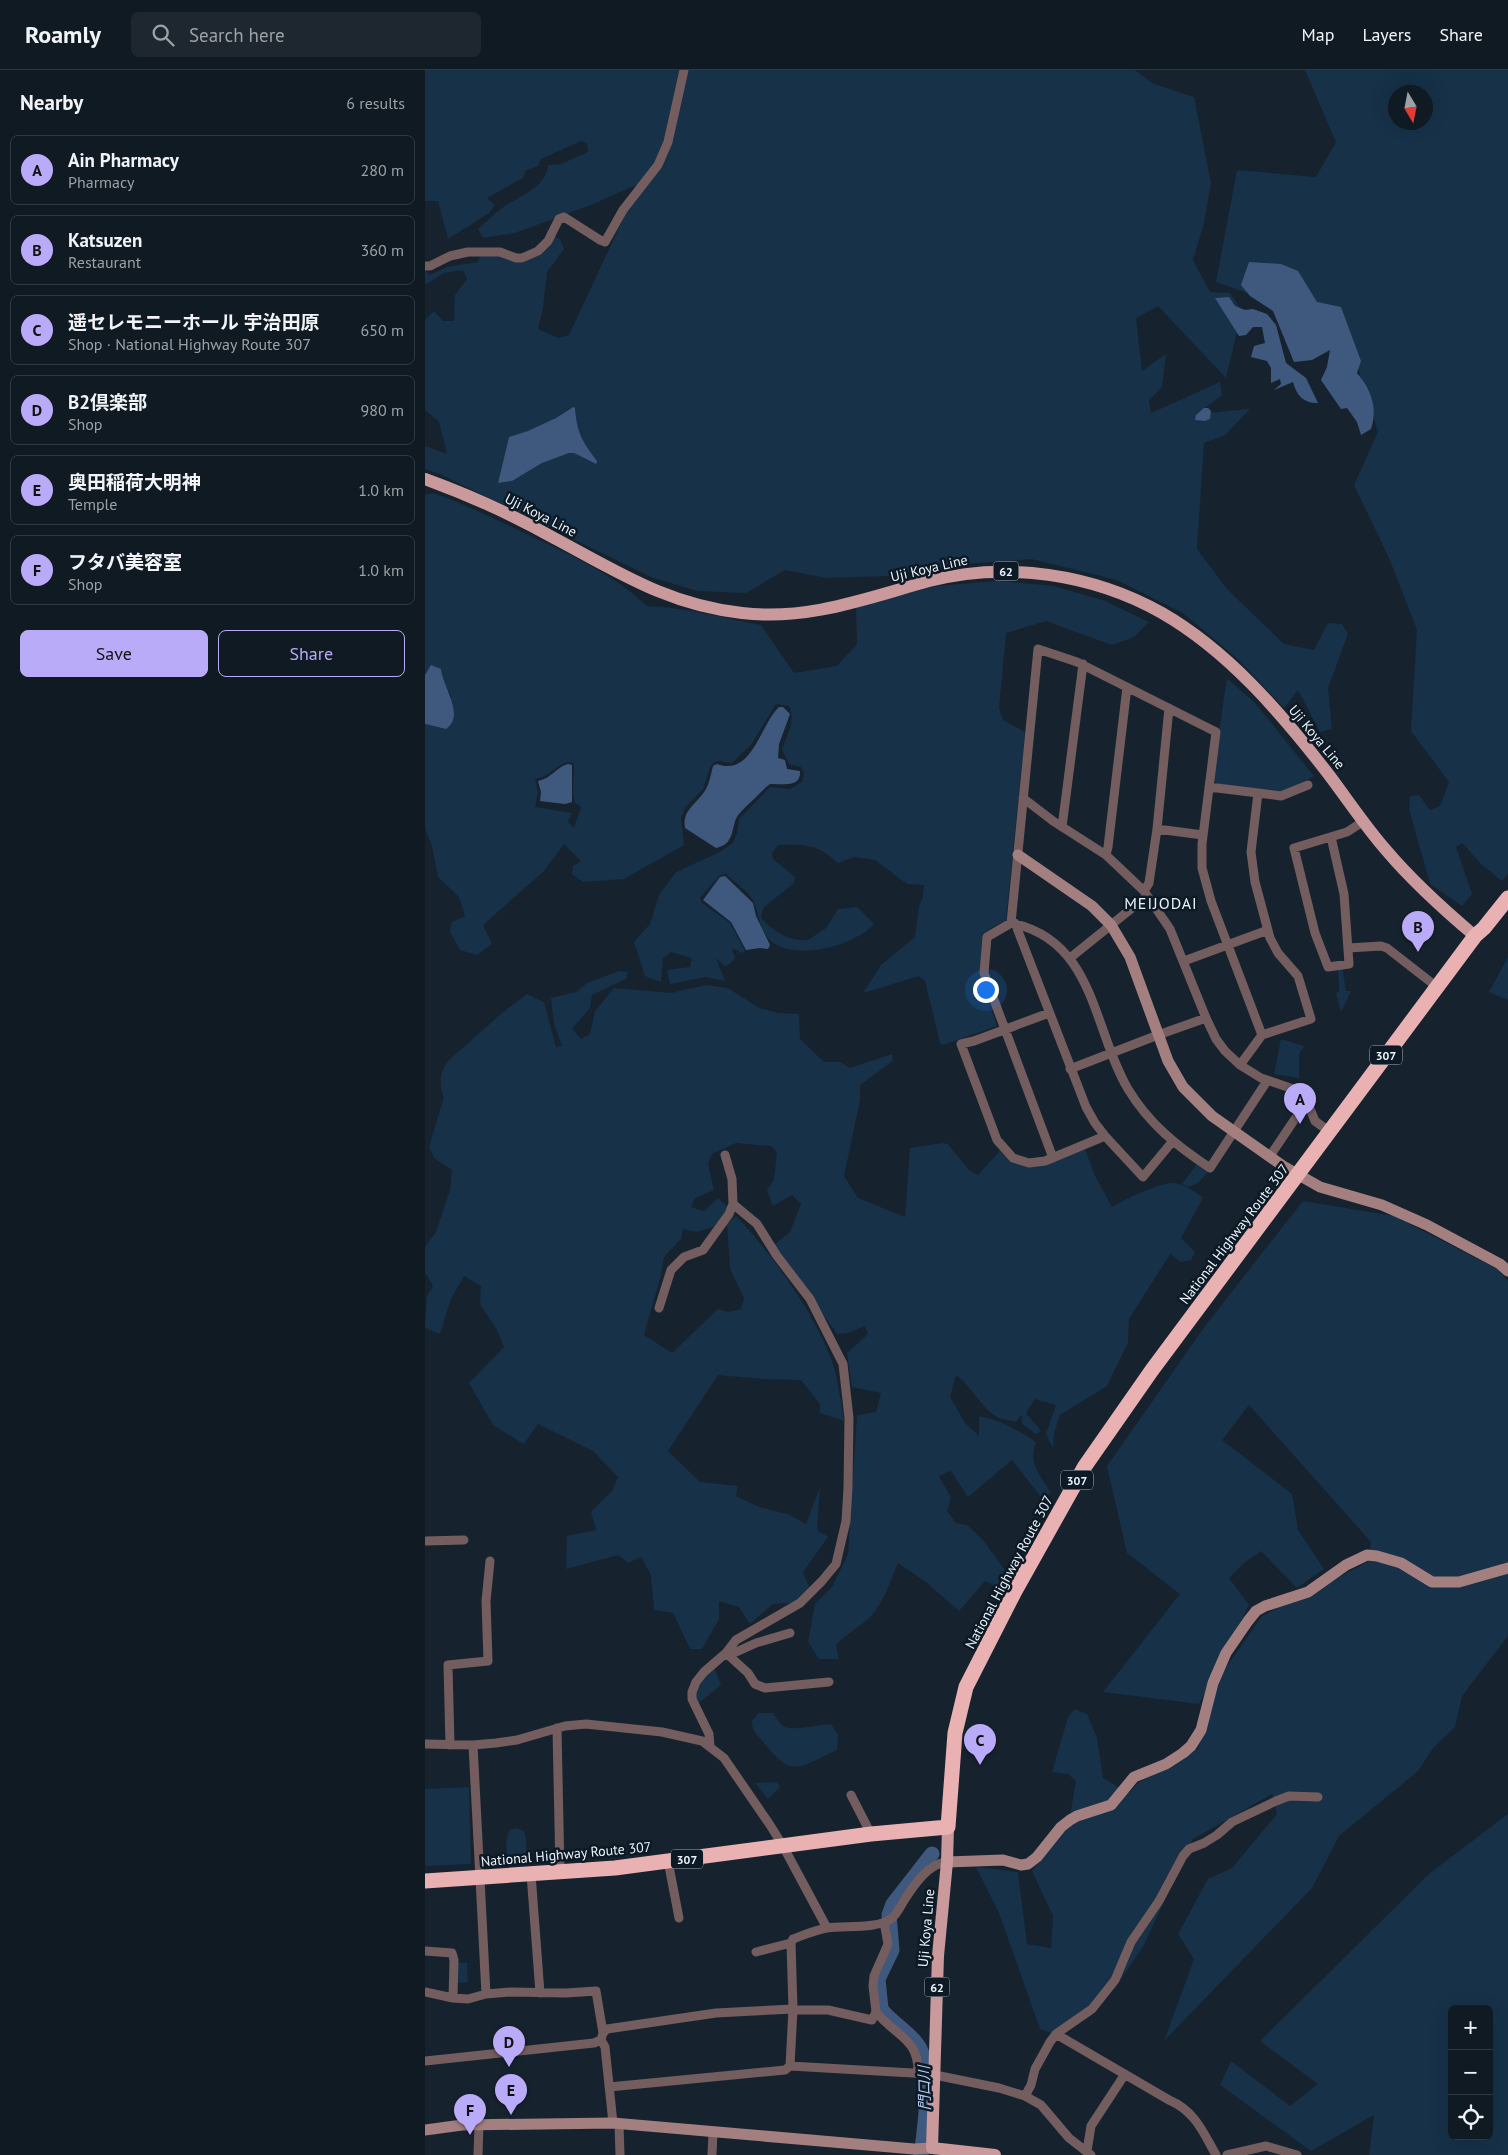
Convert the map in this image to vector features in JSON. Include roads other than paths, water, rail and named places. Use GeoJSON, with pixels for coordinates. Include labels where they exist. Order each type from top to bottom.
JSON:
{"type":"FeatureCollection","features":[{"type":"Feature","properties":{"kind":"highway","name":"National Highway Route 307"},"geometry":{"type":"LineString","coordinates":[[1475,936],[1479,923],[1508,887]]}},
{"type":"Feature","properties":{"kind":"highway","name":"National Highway Route 307"},"geometry":{"type":"LineString","coordinates":[[425,1881],[560,1873],[668,1861],[871,1834],[948,1827],[955,1733],[966,1688],[1015,1590],[1085,1466],[1152,1370],[1437,987],[1475,936],[1485,928],[1508,898]]}},
{"type":"Feature","properties":{"kind":"main road","name":"Uji Koya Line"},"geometry":{"type":"LineString","coordinates":[[425,479],[514,517],[639,584],[677,600],[709,608],[764,615],[803,613],[845,606],[932,580],[994,572],[1029,572],[1068,578],[1130,597],[1167,616],[1234,668],[1301,740],[1383,848],[1410,878],[1475,936]]}},
{"type":"Feature","properties":{"kind":"main road","name":"Uji Koya Line"},"geometry":{"type":"LineString","coordinates":[[928,2151],[926,2074],[947,1862],[948,1827]]}},
{"type":"Feature","properties":{"kind":"main road"},"geometry":{"type":"LineString","coordinates":[[928,2151],[995,2155]]}},
{"type":"Feature","properties":{"kind":"street"},"geometry":{"type":"LineString","coordinates":[[425,266],[430,266],[451,256],[468,252],[500,252],[516,258],[522,258],[537,251],[548,240],[559,219],[564,218],[605,242],[623,210],[658,165],[668,142],[685,70]]}},
{"type":"Feature","properties":{"kind":"street"},"geometry":{"type":"LineString","coordinates":[[1172,1142],[1143,1177],[1105,1136],[1091,1115],[1070,1069],[1013,923],[1017,856],[1038,649],[1083,664],[1216,732],[1203,836],[1202,862],[1205,884],[1262,1035]]}},
{"type":"Feature","properties":{"kind":"street"},"geometry":{"type":"LineString","coordinates":[[1062,827],[1083,664]]}},
{"type":"Feature","properties":{"kind":"street"},"geometry":{"type":"LineString","coordinates":[[1106,855],[1109,846],[1127,687]]}},
{"type":"Feature","properties":{"kind":"street"},"geometry":{"type":"LineString","coordinates":[[1070,958],[1146,894],[1157,830],[1169,708]]}},
{"type":"Feature","properties":{"kind":"street"},"geometry":{"type":"LineString","coordinates":[[1209,786],[1281,796],[1309,785]]}},
{"type":"Feature","properties":{"kind":"street"},"geometry":{"type":"LineString","coordinates":[[1240,1065],[1262,1035],[1311,1019],[1298,976],[1278,953],[1268,930],[1255,882],[1251,852],[1258,793]]}},
{"type":"Feature","properties":{"kind":"street"},"geometry":{"type":"LineString","coordinates":[[1023,798],[1062,827],[1106,855],[1146,894],[1170,929],[1216,1039],[1231,1058],[1240,1065],[1267,1081],[1296,1090],[1307,1101],[1315,1121],[1330,1132]]}},
{"type":"Feature","properties":{"kind":"street"},"geometry":{"type":"LineString","coordinates":[[1331,837],[1344,894],[1349,964],[1327,967],[1315,933],[1294,848],[1347,832],[1364,821]]}},
{"type":"Feature","properties":{"kind":"street"},"geometry":{"type":"LineString","coordinates":[[1157,830],[1203,836]]}},
{"type":"Feature","properties":{"kind":"street"},"geometry":{"type":"LineString","coordinates":[[1017,856],[1092,906],[1111,925],[1129,957],[1168,1061],[1183,1087],[1201,1106],[1269,1156],[1320,1187],[1381,1205],[1427,1224],[1500,1264],[1508,1271]]}},
{"type":"Feature","properties":{"kind":"street"},"geometry":{"type":"LineString","coordinates":[[1013,923],[1046,937],[1070,958],[1090,993],[1112,1053],[1128,1089],[1137,1103],[1156,1127],[1172,1142],[1210,1168],[1267,1081]]}},
{"type":"Feature","properties":{"kind":"street"},"geometry":{"type":"LineString","coordinates":[[1013,923],[987,937],[984,973],[1053,1158]]}},
{"type":"Feature","properties":{"kind":"street"},"geometry":{"type":"LineString","coordinates":[[1184,961],[1268,930]]}},
{"type":"Feature","properties":{"kind":"street"},"geometry":{"type":"LineString","coordinates":[[1348,948],[1381,946],[1387,948],[1437,987]]}},
{"type":"Feature","properties":{"kind":"street"},"geometry":{"type":"LineString","coordinates":[[1049,1013],[961,1044],[997,1140],[1006,1153],[1020,1161],[1029,1163],[1053,1158],[1105,1136]]}},
{"type":"Feature","properties":{"kind":"street"},"geometry":{"type":"LineString","coordinates":[[1070,1069],[1206,1018]]}},
{"type":"Feature","properties":{"kind":"street"},"geometry":{"type":"LineString","coordinates":[[1269,1156],[1307,1101]]}},
{"type":"Feature","properties":{"kind":"street"},"geometry":{"type":"LineString","coordinates":[[659,1308],[671,1270],[685,1257],[703,1250],[729,1214],[733,1204],[732,1179],[725,1155]]}},
{"type":"Feature","properties":{"kind":"street"},"geometry":{"type":"LineString","coordinates":[[710,1746],[709,1734],[692,1699],[692,1692],[696,1682],[704,1672],[726,1653],[736,1640],[800,1603],[822,1581],[835,1564],[846,1521],[848,1488],[849,1418],[843,1364],[810,1299],[777,1256],[757,1224],[733,1204]]}},
{"type":"Feature","properties":{"kind":"street"},"geometry":{"type":"LineString","coordinates":[[425,1541],[464,1540]]}},
{"type":"Feature","properties":{"kind":"street"},"geometry":{"type":"LineString","coordinates":[[425,2061],[594,2043],[602,2037],[607,2029],[716,2013],[828,2010],[872,2020],[876,2012],[873,1986],[874,1976],[887,1949],[888,1921],[933,1866],[947,1862],[1003,1860],[1021,1865],[1028,1864],[1037,1857],[1061,1827],[1070,1820],[1111,1805],[1134,1777],[1166,1764],[1183,1753],[1191,1746],[1201,1730],[1206,1718],[1213,1683],[1226,1653],[1256,1611],[1265,1606],[1308,1592],[1346,1565],[1367,1555],[1388,1558],[1401,1563],[1432,1582],[1459,1582],[1508,1568]]}},
{"type":"Feature","properties":{"kind":"street"},"geometry":{"type":"LineString","coordinates":[[450,1744],[449,1665],[488,1662],[486,1601],[490,1561]]}},
{"type":"Feature","properties":{"kind":"street"},"geometry":{"type":"LineString","coordinates":[[726,1653],[734,1653],[756,1643],[790,1633]]}},
{"type":"Feature","properties":{"kind":"street"},"geometry":{"type":"LineString","coordinates":[[726,1653],[748,1673],[755,1684],[765,1688],[829,1682]]}},
{"type":"Feature","properties":{"kind":"street"},"geometry":{"type":"LineString","coordinates":[[425,1744],[473,1745],[517,1740],[557,1728],[587,1724],[611,1725],[662,1732],[702,1741],[724,1758],[783,1846],[827,1928]]}},
{"type":"Feature","properties":{"kind":"street"},"geometry":{"type":"LineString","coordinates":[[557,1728],[560,1873]]}},
{"type":"Feature","properties":{"kind":"street"},"geometry":{"type":"LineString","coordinates":[[473,1745],[486,1994]]}},
{"type":"Feature","properties":{"kind":"street"},"geometry":{"type":"LineString","coordinates":[[851,1795],[871,1834]]}},
{"type":"Feature","properties":{"kind":"street"},"geometry":{"type":"LineString","coordinates":[[1025,2096],[1031,2085],[1035,2069],[1056,2034],[1091,2008],[1115,1980],[1139,1929],[1159,1901],[1183,1856],[1189,1849],[1204,1844],[1233,1822],[1276,1801],[1289,1796],[1318,1797]]}},
{"type":"Feature","properties":{"kind":"street"},"geometry":{"type":"LineString","coordinates":[[668,1861],[679,1918]]}},
{"type":"Feature","properties":{"kind":"street"},"geometry":{"type":"LineString","coordinates":[[531,1874],[540,1993]]}},
{"type":"Feature","properties":{"kind":"street"},"geometry":{"type":"LineString","coordinates":[[756,1952],[791,1943],[793,1939],[827,1928],[862,1926],[888,1921]]}},
{"type":"Feature","properties":{"kind":"street"},"geometry":{"type":"LineString","coordinates":[[790,2066],[793,2010],[791,1943]]}},
{"type":"Feature","properties":{"kind":"street"},"geometry":{"type":"LineString","coordinates":[[425,1951],[451,1953],[455,1960],[453,1998]]}},
{"type":"Feature","properties":{"kind":"street"},"geometry":{"type":"LineString","coordinates":[[425,1992],[468,1999],[486,1994],[596,1991],[620,2155]]}},
{"type":"Feature","properties":{"kind":"street"},"geometry":{"type":"LineString","coordinates":[[876,2012],[915,2049],[918,2061],[926,2074]]}},
{"type":"Feature","properties":{"kind":"street"},"geometry":{"type":"LineString","coordinates":[[1056,2034],[1169,2100],[1183,2106],[1195,2118],[1216,2155]]}},
{"type":"Feature","properties":{"kind":"street"},"geometry":{"type":"LineString","coordinates":[[609,2087],[785,2070],[790,2066],[926,2074],[999,2088],[1025,2096],[1041,2105],[1069,2138],[1089,2153]]}},
{"type":"Feature","properties":{"kind":"street"},"geometry":{"type":"LineString","coordinates":[[1089,2153],[1091,2126],[1125,2074]]}},
{"type":"Feature","properties":{"kind":"street"},"geometry":{"type":"LineString","coordinates":[[425,2130],[479,2124],[616,2124],[928,2151]]}},
{"type":"Feature","properties":{"kind":"street"},"geometry":{"type":"LineString","coordinates":[[478,2155],[479,2124]]}},
{"type":"Feature","properties":{"kind":"street"},"geometry":{"type":"LineString","coordinates":[[712,2155],[713,2132]]}},
{"type":"Feature","properties":{"kind":"street"},"geometry":{"type":"LineString","coordinates":[[1227,2155],[1266,2146],[1297,2155]]}},
{"type":"Feature","properties":{"kind":"waterway","name":"門口川"},"geometry":{"type":"LineString","coordinates":[[921,2155],[927,2098],[927,2082],[922,2054],[917,2044],[909,2035],[881,2009],[878,1979],[892,1950],[889,1915],[893,1904],[932,1854]]}},
{"type":"Feature","properties":{"kind":"place","name":"Katsuzen"},"geometry":{"type":"Point","coordinates":[1418,952]}},
{"type":"Feature","properties":{"kind":"place","name":"Ain Pharmacy"},"geometry":{"type":"Point","coordinates":[1300,1124]}},
{"type":"Feature","properties":{"kind":"place","name":"遥セレモニーホール 宇治田原"},"geometry":{"type":"Point","coordinates":[980,1765]}},
{"type":"Feature","properties":{"kind":"place","name":"B2倶楽部"},"geometry":{"type":"Point","coordinates":[509,2067]}},
{"type":"Feature","properties":{"kind":"place","name":"奥田稲荷大明神"},"geometry":{"type":"Point","coordinates":[511,2115]}},
{"type":"Feature","properties":{"kind":"place","name":"フタバ美容室"},"geometry":{"type":"Point","coordinates":[470,2135]}},
{"type":"Feature","properties":{"kind":"district","name":"MEIJODAI"},"geometry":{"type":"Point","coordinates":[1161,903]}}]}
